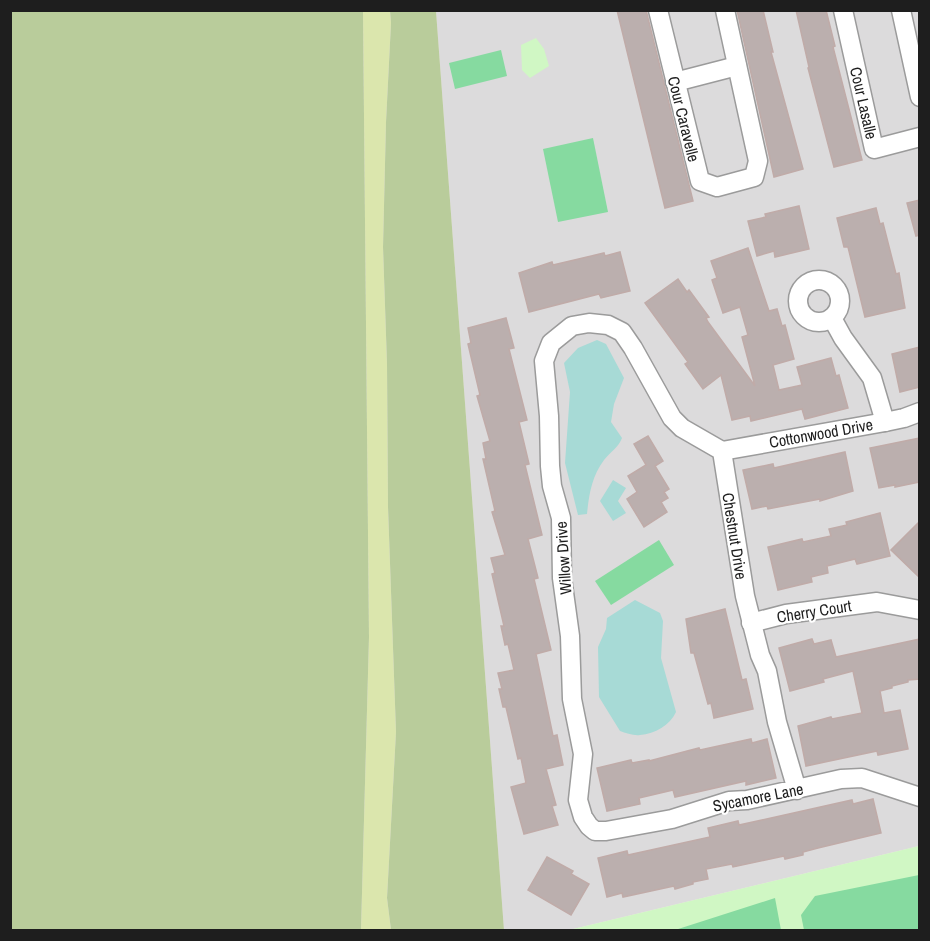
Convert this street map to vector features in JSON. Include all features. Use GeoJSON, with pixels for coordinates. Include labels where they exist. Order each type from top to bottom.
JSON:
{"type":"FeatureCollection","features":[{"type":"Feature","properties":{"kind":"street","name":"Cour Caravelle"},"geometry":{"type":"LineString","coordinates":[[658,10],[700,180],[717,187],[754,177],[758,160],[724,10]]}},
{"type":"Feature","properties":{"kind":"street","name":"Cour Lasalle"},"geometry":{"type":"LineString","coordinates":[[843,10],[874,149],[920,137]]}},
{"type":"Feature","properties":{"kind":"street"},"geometry":{"type":"LineString","coordinates":[[901,10],[920,97]]}},
{"type":"Feature","properties":{"kind":"street"},"geometry":{"type":"LineString","coordinates":[[675,82],[737,66]]}},
{"type":"Feature","properties":{"kind":"street"},"geometry":{"type":"LineString","coordinates":[[832,318],[843,338],[872,378],[885,422]]}},
{"type":"Feature","properties":{"kind":"street","name":"Willow Drive"},"geometry":{"type":"LineString","coordinates":[[595,831],[583,817],[578,800],[583,753],[572,699],[570,636],[562,579],[561,518],[552,486],[550,466],[549,416],[544,362],[551,343],[572,326],[589,323],[608,325],[622,332],[672,418],[682,428],[722,451]]}},
{"type":"Feature","properties":{"kind":"street","name":"Cottonwood Drive"},"geometry":{"type":"LineString","coordinates":[[722,451],[885,422],[920,412]]}},
{"type":"Feature","properties":{"kind":"street","name":"Chestnut Drive"},"geometry":{"type":"LineString","coordinates":[[722,451],[751,622],[797,790]]}},
{"type":"Feature","properties":{"kind":"street","name":"Cherry Court"},"geometry":{"type":"LineString","coordinates":[[751,622],[877,602],[920,610]]}},
{"type":"Feature","properties":{"kind":"street","name":"Sycamore Lane"},"geometry":{"type":"LineString","coordinates":[[595,831],[672,819],[729,801],[747,800],[841,779],[862,778],[920,797]]}},
{"type":"Feature","properties":{"kind":"shaded area"},"geometry":{"type":"Polygon","coordinates":[[[436,11],[919,11],[919,846],[569,930],[504,930],[436,11]]]}},
{"type":"Feature","properties":{"kind":"green space"},"geometry":{"type":"Polygon","coordinates":[[[390,10],[383,247],[388,507],[396,732],[387,898],[391,930],[361,930],[369,637],[363,11],[390,10]]]}},
{"type":"Feature","properties":{"kind":"green space"},"geometry":{"type":"Polygon","coordinates":[[[10,11],[363,11],[369,637],[361,930],[11,930],[10,11]]]}},
{"type":"Feature","properties":{"kind":"green space"},"geometry":{"type":"Polygon","coordinates":[[[390,11],[436,11],[504,930],[391,930],[387,898],[396,732],[388,507],[383,247],[390,11]]]}},
{"type":"Feature","properties":{"kind":"green space"},"geometry":{"type":"Polygon","coordinates":[[[536,38],[544,49],[549,66],[530,78],[522,70],[521,45],[536,38]]]}},
{"type":"Feature","properties":{"kind":"green space"},"geometry":{"type":"Polygon","coordinates":[[[501,50],[507,76],[455,89],[449,63],[501,50]]]}},
{"type":"Feature","properties":{"kind":"green space"},"geometry":{"type":"Polygon","coordinates":[[[593,138],[608,212],[558,222],[543,149],[593,138]]]}},
{"type":"Feature","properties":{"kind":"green space"},"geometry":{"type":"Polygon","coordinates":[[[659,540],[674,565],[611,605],[595,581],[659,540]]]}},
{"type":"Feature","properties":{"kind":"green space"},"geometry":{"type":"Polygon","coordinates":[[[919,846],[919,930],[569,930],[919,846]]]}},
{"type":"Feature","properties":{"kind":"green space"},"geometry":{"type":"Polygon","coordinates":[[[919,875],[919,930],[804,930],[801,915],[815,896],[919,875]]]}},
{"type":"Feature","properties":{"kind":"green space"},"geometry":{"type":"Polygon","coordinates":[[[775,898],[781,930],[675,930],[775,898]]]}},
{"type":"Feature","properties":{"kind":"water"},"geometry":{"type":"Polygon","coordinates":[[[597,340],[606,344],[624,378],[614,404],[611,422],[622,438],[597,472],[590,492],[587,514],[578,515],[565,463],[570,392],[564,363],[578,348],[597,340]]]}},
{"type":"Feature","properties":{"kind":"water"},"geometry":{"type":"Polygon","coordinates":[[[613,480],[626,488],[618,501],[626,513],[613,521],[600,501],[613,480]]]}},
{"type":"Feature","properties":{"kind":"water"},"geometry":{"type":"Polygon","coordinates":[[[635,600],[660,613],[663,621],[661,658],[676,712],[661,728],[651,733],[638,735],[620,731],[599,697],[598,647],[606,629],[607,618],[635,600]]]}},
{"type":"Feature","properties":{"kind":"building"},"geometry":{"type":"Polygon","coordinates":[[[617,10],[646,10],[693,201],[665,208],[617,10]]]}},
{"type":"Feature","properties":{"kind":"building"},"geometry":{"type":"Polygon","coordinates":[[[737,10],[763,10],[773,52],[771,52],[803,169],[774,177],[737,10]]]}},
{"type":"Feature","properties":{"kind":"building"},"geometry":{"type":"Polygon","coordinates":[[[796,10],[826,10],[835,46],[833,47],[862,160],[834,167],[808,68],[796,10]]]}},
{"type":"Feature","properties":{"kind":"building"},"geometry":{"type":"Polygon","coordinates":[[[920,200],[920,235],[916,236],[907,203],[920,200]]]}},
{"type":"Feature","properties":{"kind":"building"},"geometry":{"type":"Polygon","coordinates":[[[799,206],[809,249],[775,257],[774,251],[757,256],[748,221],[766,217],[765,214],[799,206]]]}},
{"type":"Feature","properties":{"kind":"building"},"geometry":{"type":"Polygon","coordinates":[[[876,208],[880,224],[883,223],[896,274],[899,273],[905,308],[865,317],[848,247],[844,247],[837,218],[876,208]]]}},
{"type":"Feature","properties":{"kind":"building"},"geometry":{"type":"Polygon","coordinates":[[[748,248],[769,311],[777,309],[782,326],[785,325],[794,359],[773,365],[779,390],[802,385],[797,367],[831,358],[836,376],[839,375],[848,408],[805,419],[802,409],[751,421],[750,416],[732,420],[721,375],[703,389],[685,364],[688,362],[645,303],[678,279],[709,317],[706,318],[708,322],[755,386],[742,337],[748,335],[740,307],[723,313],[712,280],[717,278],[711,261],[748,248]]]}},
{"type":"Feature","properties":{"kind":"building"},"geometry":{"type":"Polygon","coordinates":[[[620,252],[630,291],[601,298],[599,294],[529,312],[519,273],[552,262],[553,265],[604,253],[605,256],[620,252]]]}},
{"type":"Feature","properties":{"kind":"building"},"geometry":{"type":"Polygon","coordinates":[[[506,318],[514,348],[509,349],[527,420],[519,422],[529,464],[525,465],[542,535],[528,539],[538,578],[534,579],[551,650],[536,654],[553,736],[557,735],[563,765],[546,769],[556,805],[552,806],[558,825],[524,834],[511,787],[526,783],[521,758],[518,759],[506,707],[503,707],[499,689],[502,689],[498,673],[514,670],[508,644],[505,645],[501,626],[504,626],[492,574],[495,573],[491,558],[505,555],[492,512],[495,511],[483,459],[486,459],[483,443],[490,441],[477,396],[480,395],[468,344],[471,343],[468,328],[506,318]]]}},
{"type":"Feature","properties":{"kind":"building"},"geometry":{"type":"Polygon","coordinates":[[[920,347],[920,387],[900,392],[892,354],[920,347]]]}},
{"type":"Feature","properties":{"kind":"building"},"geometry":{"type":"Polygon","coordinates":[[[648,436],[663,461],[655,466],[669,489],[664,492],[668,498],[661,502],[667,512],[644,527],[627,499],[637,492],[628,476],[646,465],[634,444],[648,436]]]}},
{"type":"Feature","properties":{"kind":"building"},"geometry":{"type":"Polygon","coordinates":[[[920,438],[920,482],[879,488],[870,448],[920,438]]]}},
{"type":"Feature","properties":{"kind":"building"},"geometry":{"type":"Polygon","coordinates":[[[845,452],[853,491],[820,501],[820,499],[768,509],[767,506],[752,509],[743,470],[773,464],[774,468],[845,452]]]}},
{"type":"Feature","properties":{"kind":"building"},"geometry":{"type":"Polygon","coordinates":[[[880,513],[890,556],[857,564],[855,559],[827,566],[828,573],[811,577],[812,582],[778,590],[768,547],[802,539],[803,542],[831,536],[829,529],[880,513]]]}},
{"type":"Feature","properties":{"kind":"building"},"geometry":{"type":"Polygon","coordinates":[[[920,521],[920,578],[891,550],[920,521]]]}},
{"type":"Feature","properties":{"kind":"building"},"geometry":{"type":"Polygon","coordinates":[[[725,609],[742,680],[746,679],[753,709],[714,718],[694,653],[691,653],[686,619],[725,609]]]}},
{"type":"Feature","properties":{"kind":"building"},"geometry":{"type":"Polygon","coordinates":[[[812,639],[814,644],[831,640],[836,657],[920,639],[920,679],[908,680],[908,682],[880,691],[884,713],[900,710],[908,749],[878,755],[877,751],[806,766],[798,726],[831,717],[832,719],[862,713],[853,671],[790,691],[779,648],[812,639]]]}},
{"type":"Feature","properties":{"kind":"building"},"geometry":{"type":"Polygon","coordinates":[[[751,739],[752,743],[767,739],[776,778],[746,785],[746,781],[675,797],[673,790],[639,798],[640,804],[607,811],[597,768],[631,760],[632,763],[649,761],[699,748],[700,750],[751,739]]]}},
{"type":"Feature","properties":{"kind":"building"},"geometry":{"type":"Polygon","coordinates":[[[873,799],[881,833],[803,852],[803,855],[785,859],[784,856],[733,867],[732,864],[706,869],[708,879],[675,889],[674,886],[623,897],[622,893],[607,897],[598,858],[627,851],[628,855],[710,837],[708,828],[738,821],[739,825],[852,800],[853,804],[873,799]]]}},
{"type":"Feature","properties":{"kind":"building"},"geometry":{"type":"Polygon","coordinates":[[[547,857],[573,871],[571,874],[589,884],[571,915],[528,890],[547,857]]]}}]}
